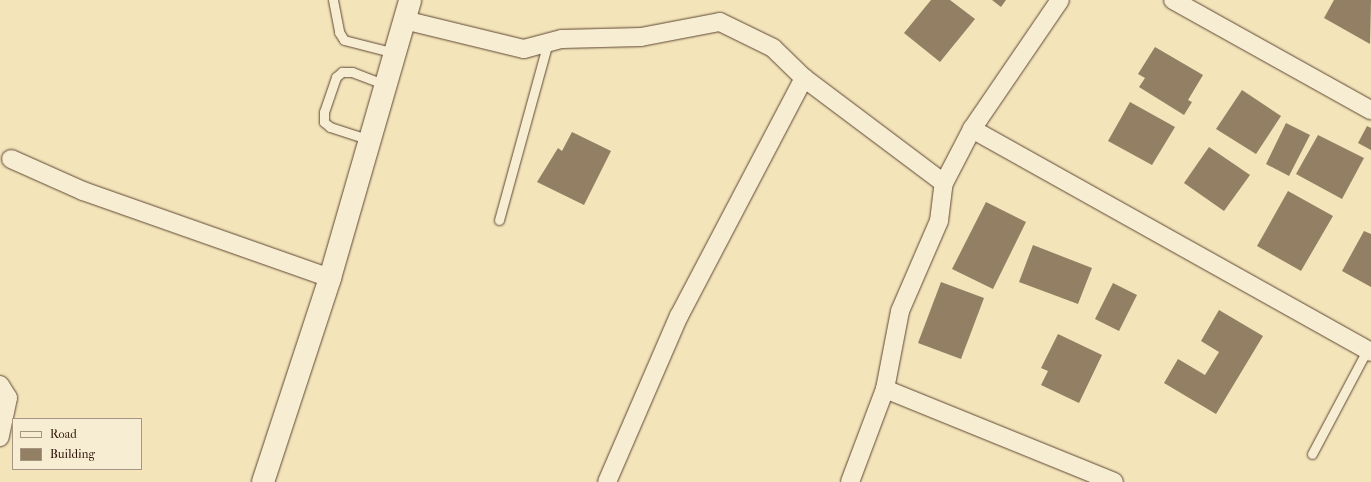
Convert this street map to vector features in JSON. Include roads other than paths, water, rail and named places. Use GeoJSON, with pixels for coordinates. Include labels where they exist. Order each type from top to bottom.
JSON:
{"type":"FeatureCollection","features":[{"type":"Feature","properties":{"kind":"main road"},"geometry":{"type":"LineString","coordinates":[[263,482],[330,278],[407,10]]}},
{"type":"Feature","properties":{"kind":"street"},"geometry":{"type":"LineString","coordinates":[[850,482],[885,389],[900,311],[939,221],[944,183],[972,128],[1060,0]]}},
{"type":"Feature","properties":{"kind":"street"},"geometry":{"type":"LineString","coordinates":[[1172,0],[1371,110]]}},
{"type":"Feature","properties":{"kind":"street"},"geometry":{"type":"LineString","coordinates":[[407,10],[511,48],[548,42],[641,37],[720,22],[772,48],[804,78],[944,183]]}},
{"type":"Feature","properties":{"kind":"street"},"geometry":{"type":"LineString","coordinates":[[608,482],[679,316],[804,78]]}},
{"type":"Feature","properties":{"kind":"street"},"geometry":{"type":"LineString","coordinates":[[972,128],[1369,351]]}},
{"type":"Feature","properties":{"kind":"street"},"geometry":{"type":"LineString","coordinates":[[11,159],[83,191],[330,278]]}},
{"type":"Feature","properties":{"kind":"street"},"geometry":{"type":"LineString","coordinates":[[0,385],[6,390],[8,408],[0,437]]}},
{"type":"Feature","properties":{"kind":"street"},"geometry":{"type":"LineString","coordinates":[[885,389],[1114,482]]}},
{"type":"Feature","properties":{"kind":"lane"},"geometry":{"type":"LineString","coordinates":[[333,0],[339,32],[344,40],[395,53]]}},
{"type":"Feature","properties":{"kind":"lane"},"geometry":{"type":"LineString","coordinates":[[500,220],[548,42]]}},
{"type":"Feature","properties":{"kind":"lane"},"geometry":{"type":"LineString","coordinates":[[370,140],[330,127],[324,122],[324,112],[336,77],[342,72],[386,85]]}},
{"type":"Feature","properties":{"kind":"lane"},"geometry":{"type":"LineString","coordinates":[[1312,454],[1369,351]]}}]}
